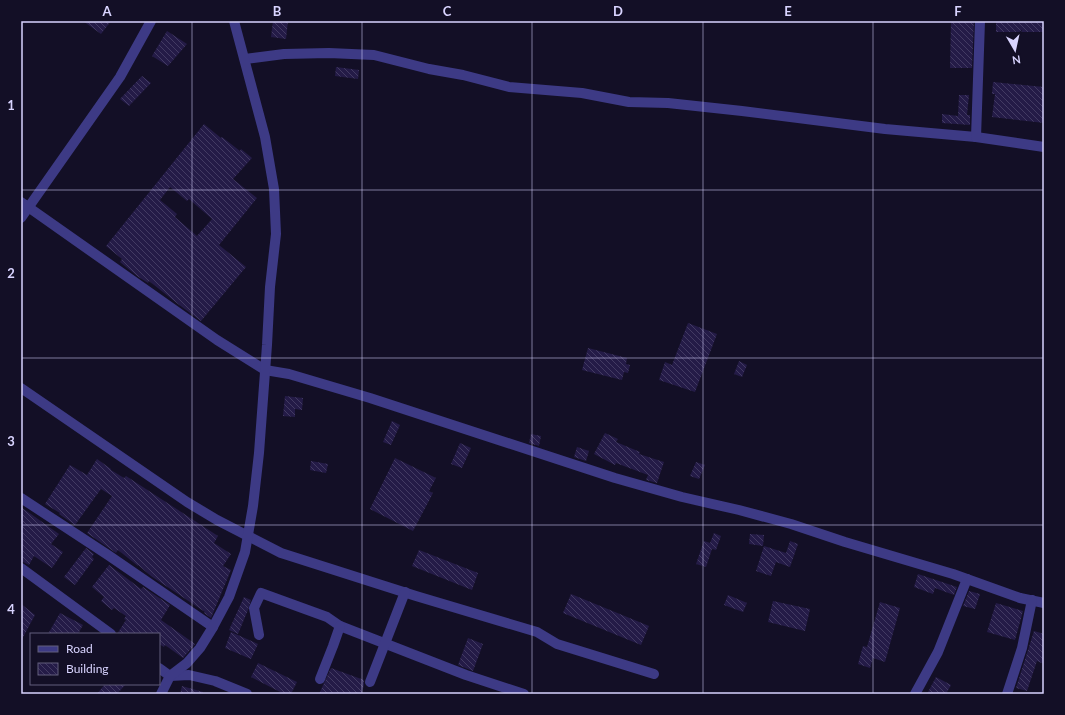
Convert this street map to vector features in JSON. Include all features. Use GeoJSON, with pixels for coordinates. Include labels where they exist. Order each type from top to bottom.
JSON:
{"type":"FeatureCollection","features":[{"type":"Feature","properties":{"kind":"street"},"geometry":{"type":"LineString","coordinates":[[21,218],[24,205],[120,77],[151,21]]}},
{"type":"Feature","properties":{"kind":"street"},"geometry":{"type":"LineString","coordinates":[[161,694],[170,676],[187,662],[200,648],[229,597],[245,552],[253,506],[259,453],[270,288],[276,234],[274,189],[265,137],[234,21]]}},
{"type":"Feature","properties":{"kind":"street"},"geometry":{"type":"LineString","coordinates":[[976,137],[980,21]]}},
{"type":"Feature","properties":{"kind":"street"},"geometry":{"type":"LineString","coordinates":[[245,59],[284,54],[329,53],[374,55],[509,87],[582,93],[629,102],[668,103],[885,129],[976,137],[1044,147]]}},
{"type":"Feature","properties":{"kind":"street"},"geometry":{"type":"LineString","coordinates":[[24,205],[217,340],[265,370],[289,374],[370,398],[615,478],[682,497],[791,524],[967,579],[1013,596],[1044,603]]}},
{"type":"Feature","properties":{"kind":"street"},"geometry":{"type":"LineString","coordinates":[[21,388],[187,502],[217,520],[281,553],[537,632],[558,644],[654,674]]}},
{"type":"Feature","properties":{"kind":"street"},"geometry":{"type":"LineString","coordinates":[[21,498],[108,555],[213,627]]}},
{"type":"Feature","properties":{"kind":"street"},"geometry":{"type":"LineString","coordinates":[[21,568],[110,633]]}},
{"type":"Feature","properties":{"kind":"street"},"geometry":{"type":"LineString","coordinates":[[915,694],[938,652],[967,579]]}},
{"type":"Feature","properties":{"kind":"street"},"geometry":{"type":"LineString","coordinates":[[370,682],[405,592]]}},
{"type":"Feature","properties":{"kind":"street"},"geometry":{"type":"LineString","coordinates":[[259,634],[254,608],[261,593],[327,617],[340,626],[466,675],[524,694]]}},
{"type":"Feature","properties":{"kind":"street"},"geometry":{"type":"LineString","coordinates":[[1007,694],[1022,648],[1032,600]]}},
{"type":"Feature","properties":{"kind":"street"},"geometry":{"type":"LineString","coordinates":[[320,679],[340,626]]}},
{"type":"Feature","properties":{"kind":"street"},"geometry":{"type":"LineString","coordinates":[[160,669],[170,676],[189,675],[247,694]]}},
{"type":"Feature","properties":{"kind":"building"},"geometry":{"type":"Polygon","coordinates":[[[83,21],[111,21],[101,34],[83,21]]]}},
{"type":"Feature","properties":{"kind":"building"},"geometry":{"type":"Polygon","coordinates":[[[273,21],[288,21],[286,39],[271,37],[273,21]]]}},
{"type":"Feature","properties":{"kind":"building"},"geometry":{"type":"Polygon","coordinates":[[[951,21],[974,21],[972,68],[950,68],[951,21]]]}},
{"type":"Feature","properties":{"kind":"building"},"geometry":{"type":"Polygon","coordinates":[[[996,21],[1044,21],[1044,32],[996,32],[996,21]]]}},
{"type":"Feature","properties":{"kind":"building"},"geometry":{"type":"Polygon","coordinates":[[[167,31],[187,44],[168,66],[152,56],[167,31]]]}},
{"type":"Feature","properties":{"kind":"building"},"geometry":{"type":"Polygon","coordinates":[[[336,67],[359,70],[358,79],[335,76],[336,67]]]}},
{"type":"Feature","properties":{"kind":"building"},"geometry":{"type":"Polygon","coordinates":[[[142,76],[151,83],[129,106],[120,99],[142,76]]]}},
{"type":"Feature","properties":{"kind":"building"},"geometry":{"type":"Polygon","coordinates":[[[993,82],[1044,87],[1044,123],[992,117],[995,94],[992,94],[993,82]]]}},
{"type":"Feature","properties":{"kind":"building"},"geometry":{"type":"Polygon","coordinates":[[[959,95],[969,95],[967,115],[970,115],[970,125],[942,123],[942,114],[958,116],[959,95]]]}},
{"type":"Feature","properties":{"kind":"building"},"geometry":{"type":"Polygon","coordinates":[[[204,124],[221,138],[222,137],[240,151],[241,149],[252,158],[233,179],[257,198],[219,245],[246,267],[201,321],[149,281],[148,283],[137,276],[120,262],[122,259],[106,246],[204,124]],[[170,187],[160,200],[177,214],[175,217],[197,236],[212,219],[189,199],[187,201],[170,187]]]}},
{"type":"Feature","properties":{"kind":"building"},"geometry":{"type":"Polygon","coordinates":[[[688,323],[717,334],[695,392],[659,380],[665,362],[672,365],[688,323]]]}},
{"type":"Feature","properties":{"kind":"building"},"geometry":{"type":"Polygon","coordinates":[[[588,348],[627,358],[626,364],[630,365],[628,373],[624,372],[622,380],[582,370],[588,348]]]}},
{"type":"Feature","properties":{"kind":"building"},"geometry":{"type":"Polygon","coordinates":[[[739,361],[747,365],[742,377],[734,374],[739,361]]]}},
{"type":"Feature","properties":{"kind":"building"},"geometry":{"type":"Polygon","coordinates":[[[285,396],[303,398],[302,410],[295,409],[295,417],[283,416],[285,396]]]}},
{"type":"Feature","properties":{"kind":"building"},"geometry":{"type":"Polygon","coordinates":[[[392,421],[400,425],[391,445],[383,442],[392,421]]]}},
{"type":"Feature","properties":{"kind":"building"},"geometry":{"type":"Polygon","coordinates":[[[605,433],[618,439],[616,442],[640,452],[639,454],[664,462],[657,483],[646,480],[648,475],[616,463],[615,465],[594,454],[605,433]]]}},
{"type":"Feature","properties":{"kind":"building"},"geometry":{"type":"Polygon","coordinates":[[[531,434],[541,436],[539,446],[529,443],[531,434]]]}},
{"type":"Feature","properties":{"kind":"building"},"geometry":{"type":"Polygon","coordinates":[[[460,443],[471,448],[462,468],[451,464],[460,443]]]}},
{"type":"Feature","properties":{"kind":"building"},"geometry":{"type":"Polygon","coordinates":[[[577,447],[589,451],[586,461],[574,457],[577,447]]]}},
{"type":"Feature","properties":{"kind":"building"},"geometry":{"type":"Polygon","coordinates":[[[395,458],[436,478],[429,491],[433,493],[413,531],[370,509],[395,458]]]}},
{"type":"Feature","properties":{"kind":"building"},"geometry":{"type":"Polygon","coordinates":[[[97,459],[111,470],[124,478],[126,476],[218,536],[214,543],[231,554],[223,566],[231,570],[211,618],[204,613],[205,612],[151,576],[118,550],[116,553],[87,533],[112,496],[101,489],[75,525],[59,514],[60,513],[45,504],[70,465],[87,475],[97,459]]]}},
{"type":"Feature","properties":{"kind":"building"},"geometry":{"type":"Polygon","coordinates":[[[311,461],[328,464],[326,473],[310,470],[311,461]]]}},
{"type":"Feature","properties":{"kind":"building"},"geometry":{"type":"Polygon","coordinates":[[[696,462],[705,465],[699,479],[690,476],[696,462]]]}},
{"type":"Feature","properties":{"kind":"building"},"geometry":{"type":"Polygon","coordinates":[[[21,507],[59,534],[51,544],[63,552],[52,568],[34,556],[29,565],[21,561],[21,507]]]}},
{"type":"Feature","properties":{"kind":"building"},"geometry":{"type":"Polygon","coordinates":[[[714,533],[721,536],[716,550],[712,549],[706,567],[696,564],[704,541],[710,543],[714,533]]]}},
{"type":"Feature","properties":{"kind":"building"},"geometry":{"type":"Polygon","coordinates":[[[750,534],[764,535],[763,546],[749,544],[750,534]]]}},
{"type":"Feature","properties":{"kind":"building"},"geometry":{"type":"Polygon","coordinates":[[[790,541],[798,544],[790,567],[776,562],[771,576],[756,571],[764,546],[786,553],[790,541]]]}},
{"type":"Feature","properties":{"kind":"building"},"geometry":{"type":"Polygon","coordinates":[[[86,548],[94,554],[92,557],[94,559],[75,585],[64,577],[86,548]]]}},
{"type":"Feature","properties":{"kind":"building"},"geometry":{"type":"Polygon","coordinates":[[[419,550],[478,573],[472,590],[412,566],[419,550]]]}},
{"type":"Feature","properties":{"kind":"building"},"geometry":{"type":"Polygon","coordinates":[[[109,565],[141,589],[143,587],[170,605],[161,620],[195,644],[183,658],[165,645],[164,647],[160,645],[160,633],[118,633],[126,620],[124,619],[126,616],[114,608],[112,610],[101,601],[104,597],[92,587],[109,565]]]}},
{"type":"Feature","properties":{"kind":"building"},"geometry":{"type":"Polygon","coordinates":[[[918,574],[957,587],[954,595],[935,588],[933,594],[914,587],[918,574]]]}},
{"type":"Feature","properties":{"kind":"building"},"geometry":{"type":"Polygon","coordinates":[[[969,591],[980,594],[975,609],[963,606],[969,591]]]}},
{"type":"Feature","properties":{"kind":"building"},"geometry":{"type":"Polygon","coordinates":[[[571,594],[649,626],[641,645],[563,613],[571,594]]]}},
{"type":"Feature","properties":{"kind":"building"},"geometry":{"type":"Polygon","coordinates":[[[728,595],[747,603],[743,612],[724,605],[728,595]]]}},
{"type":"Feature","properties":{"kind":"building"},"geometry":{"type":"Polygon","coordinates":[[[244,597],[251,600],[238,634],[229,630],[244,597]]]}},
{"type":"Feature","properties":{"kind":"building"},"geometry":{"type":"Polygon","coordinates":[[[773,601],[810,609],[805,631],[768,622],[773,601]]]}},
{"type":"Feature","properties":{"kind":"building"},"geometry":{"type":"Polygon","coordinates":[[[880,602],[900,608],[885,662],[873,658],[870,668],[858,664],[863,646],[867,647],[880,602]]]}},
{"type":"Feature","properties":{"kind":"building"},"geometry":{"type":"Polygon","coordinates":[[[996,603],[1023,611],[1015,640],[987,632],[996,603]]]}},
{"type":"Feature","properties":{"kind":"building"},"geometry":{"type":"Polygon","coordinates":[[[21,604],[35,615],[21,641],[21,604]]]}},
{"type":"Feature","properties":{"kind":"building"},"geometry":{"type":"Polygon","coordinates":[[[60,613],[83,625],[79,633],[49,633],[60,613]]]}},
{"type":"Feature","properties":{"kind":"building"},"geometry":{"type":"Polygon","coordinates":[[[1034,631],[1044,634],[1044,664],[1037,661],[1027,691],[1016,688],[1034,631]]]}},
{"type":"Feature","properties":{"kind":"building"},"geometry":{"type":"Polygon","coordinates":[[[231,632],[258,644],[251,659],[225,648],[231,632]]]}},
{"type":"Feature","properties":{"kind":"building"},"geometry":{"type":"Polygon","coordinates":[[[468,638],[483,644],[473,671],[458,665],[468,638]]]}},
{"type":"Feature","properties":{"kind":"building"},"geometry":{"type":"Polygon","coordinates":[[[258,663],[297,682],[291,694],[284,694],[251,677],[258,663]]]}},
{"type":"Feature","properties":{"kind":"building"},"geometry":{"type":"Polygon","coordinates":[[[331,668],[364,680],[361,694],[319,694],[331,668]]]}},
{"type":"Feature","properties":{"kind":"building"},"geometry":{"type":"Polygon","coordinates":[[[936,677],[951,685],[946,694],[927,694],[936,677]]]}},
{"type":"Feature","properties":{"kind":"building"},"geometry":{"type":"Polygon","coordinates":[[[104,685],[125,685],[117,694],[97,694],[104,685]]]}},
{"type":"Feature","properties":{"kind":"building"},"geometry":{"type":"Polygon","coordinates":[[[182,686],[203,692],[203,694],[180,694],[182,686]]]}}]}
